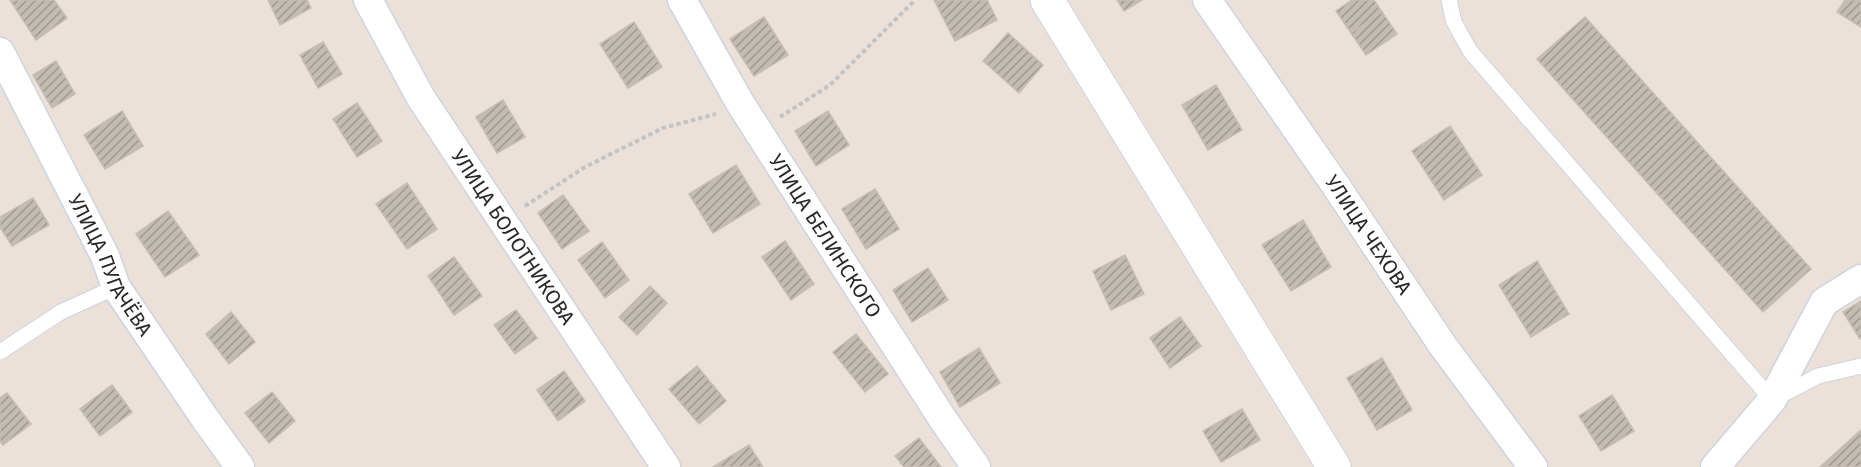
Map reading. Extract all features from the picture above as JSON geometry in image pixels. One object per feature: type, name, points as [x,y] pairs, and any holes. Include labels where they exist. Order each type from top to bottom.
[{"type":"street","name":"УЛИЦА БОЛОТНИКОВА","points":[[368,0],[422,98],[666,467]]},
{"type":"street","name":"УЛИЦА БЕЛИНСКОГО","points":[[682,0],[743,107],[929,398],[976,467]]},
{"type":"street","points":[[1047,0],[1334,467]]},
{"type":"street","name":"УЛИЦА ЧЕХОВА","points":[[1207,0],[1334,183],[1443,346],[1533,467]]},
{"type":"street","name":"УЛИЦА ПУГАЧЁВА","points":[[0,52],[105,256],[116,286],[240,467]]},
{"type":"street","points":[[1715,467],[1772,400],[1824,302],[1861,279]]},
{"type":"lane","points":[[1449,0],[1454,22],[1470,51],[1772,400],[1818,376],[1861,366]]},
{"type":"lane","points":[[0,352],[61,312],[116,286]]},
{"type":"path","points":[[759,131],[830,85],[915,0]]},
{"type":"path","points":[[503,221],[585,167],[663,128],[743,107]]},
{"type":"building","points":[[10,0],[54,0],[67,18],[36,40]]},
{"type":"building","points":[[268,0],[307,0],[311,8],[280,25]]},
{"type":"building","points":[[934,0],[987,0],[997,20],[955,41]]},
{"type":"building","points":[[1117,0],[1142,0],[1124,11]]},
{"type":"building","points":[[1352,0],[1374,0],[1382,12],[1351,33],[1336,11]]},
{"type":"building","points":[[1845,0],[1861,0],[1861,27],[1837,12]]},
{"type":"building","points":[[1382,12],[1397,34],[1366,55],[1351,33]]},
{"type":"building","points":[[764,17],[788,55],[754,76],[730,39]]},
{"type":"building","points":[[1585,17],[1811,269],[1763,312],[1537,59]]},
{"type":"building","points":[[634,22],[662,67],[628,88],[600,44]]},
{"type":"building","points":[[1008,33],[1043,65],[1019,93],[983,61]]},
{"type":"building","points":[[323,42],[342,74],[318,88],[300,55]]},
{"type":"building","points":[[56,61],[75,94],[52,108],[33,75]]},
{"type":"building","points":[[1216,85],[1242,130],[1208,150],[1182,105]]},
{"type":"building","points":[[503,100],[525,137],[497,153],[476,117]]},
{"type":"building","points":[[357,103],[382,141],[357,157],[333,119]]},
{"type":"building","points":[[122,111],[143,146],[105,169],[84,135]]},
{"type":"building","points":[[828,111],[849,145],[816,166],[795,131]]},
{"type":"building","points":[[1450,126],[1482,175],[1444,200],[1412,151]]},
{"type":"building","points":[[736,165],[760,204],[713,233],[689,194]]},
{"type":"building","points":[[407,183],[437,229],[407,249],[376,204]]},
{"type":"building","points":[[875,189],[899,229],[866,249],[842,209]]},
{"type":"building","points":[[563,195],[589,231],[562,249],[538,213]]},
{"type":"building","points":[[33,198],[49,225],[12,246],[0,227],[0,217]]},
{"type":"building","points":[[168,211],[199,255],[165,277],[136,234]]},
{"type":"building","points":[[1303,220],[1331,267],[1291,291],[1262,245]]},
{"type":"building","points":[[785,241],[814,284],[791,300],[762,257]]},
{"type":"building","points":[[602,242],[629,280],[605,298],[578,260]]},
{"type":"building","points":[[1125,255],[1144,294],[1111,310],[1093,271]]},
{"type":"building","points":[[454,257],[482,296],[454,315],[428,276]]},
{"type":"building","points":[[1537,261],[1569,314],[1531,337],[1499,285]]},
{"type":"building","points":[[928,268],[948,300],[912,322],[893,290]]},
{"type":"building","points":[[650,286],[667,303],[637,335],[619,317]]},
{"type":"building","points":[[1861,301],[1861,338],[1860,339],[1843,312]]},
{"type":"building","points":[[516,310],[537,338],[515,354],[494,325]]},
{"type":"building","points":[[231,312],[255,342],[229,364],[206,334]]},
{"type":"building","points":[[1180,317],[1201,346],[1170,368],[1150,338]]},
{"type":"building","points":[[856,334],[888,374],[865,392],[833,352]]},
{"type":"building","points":[[979,348],[1000,383],[960,407],[940,372]]},
{"type":"building","points":[[1382,358],[1412,410],[1377,430],[1347,378]]},
{"type":"building","points":[[697,366],[726,401],[699,424],[669,389]]},
{"type":"building","points":[[564,371],[585,401],[558,421],[537,390]]},
{"type":"building","points":[[112,385],[132,412],[100,436],[80,409]]},
{"type":"building","points":[[272,392],[295,421],[269,443],[245,413]]},
{"type":"building","points":[[7,393],[31,424],[3,445],[0,441],[0,398]]},
{"type":"building","points":[[1612,395],[1634,431],[1601,451],[1579,416]]},
{"type":"building","points":[[1242,409],[1260,440],[1221,462],[1203,431]]},
{"type":"building","points":[[1861,430],[1861,467],[1820,467]]},
{"type":"building","points":[[919,438],[941,467],[904,467],[895,456]]},
{"type":"building","points":[[749,445],[763,467],[713,467]]}]
